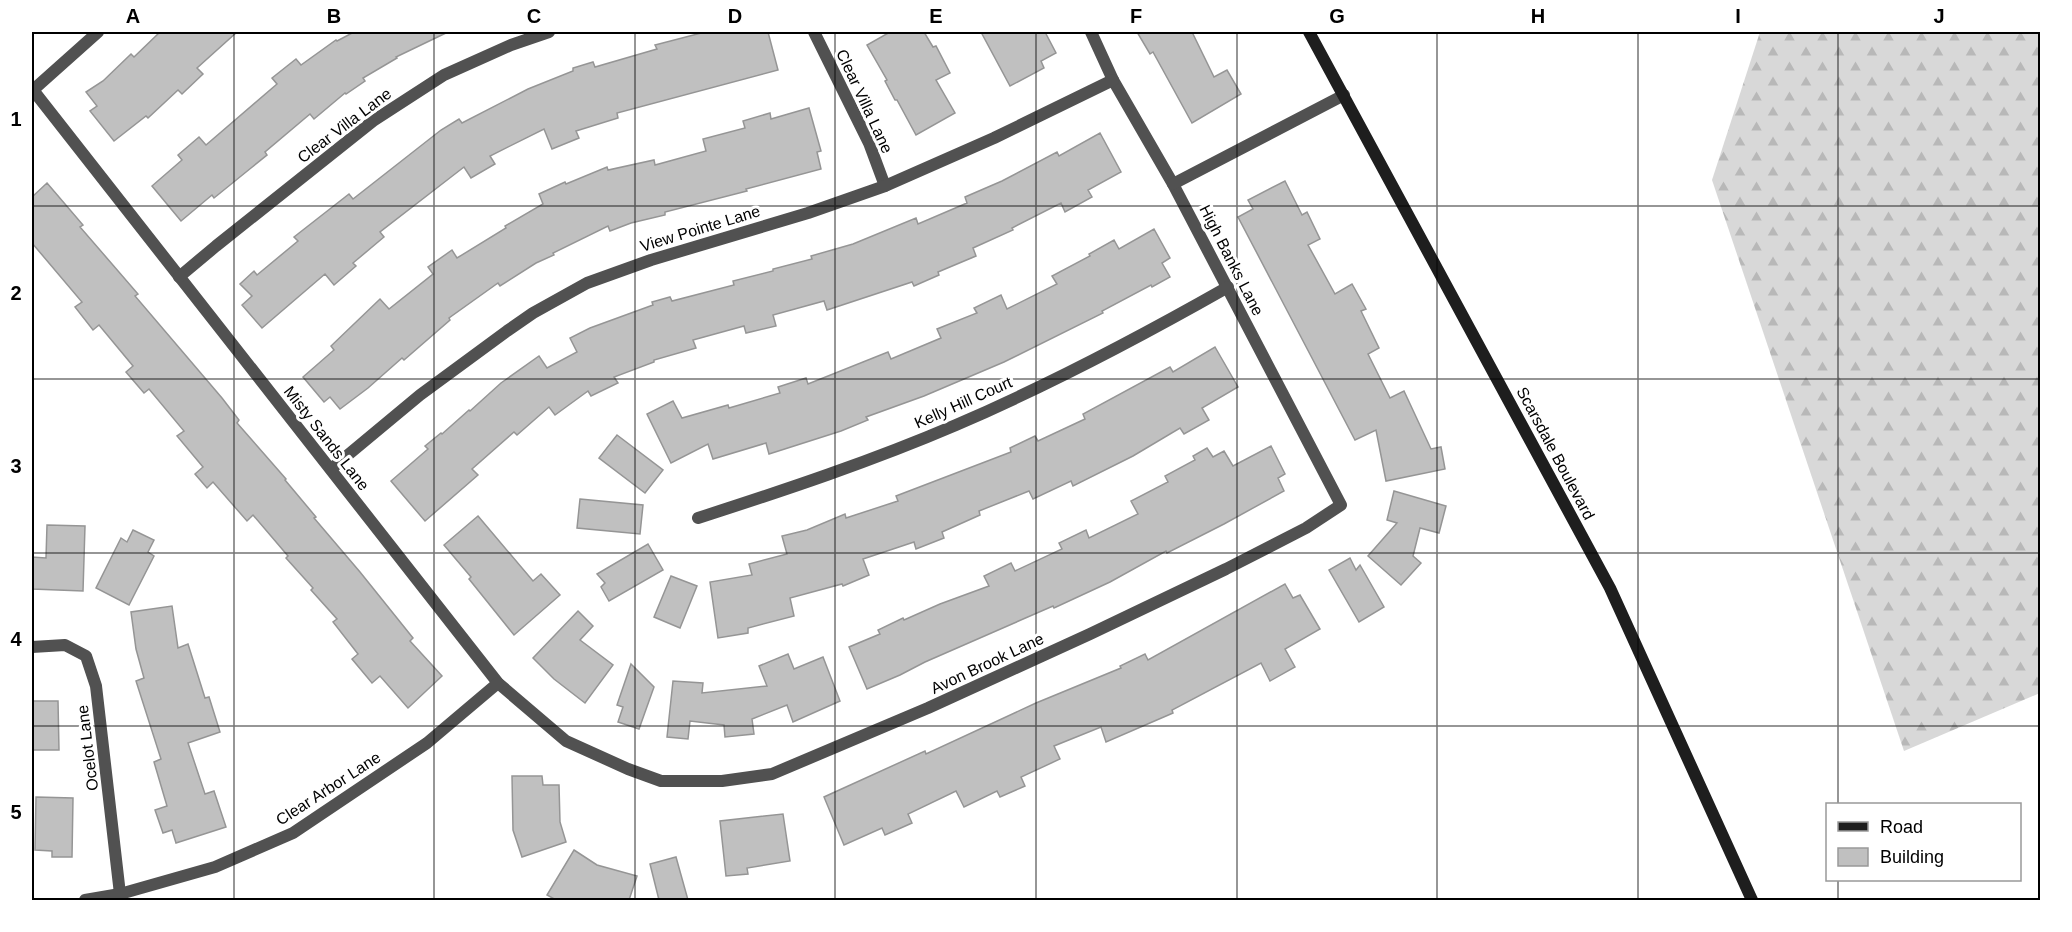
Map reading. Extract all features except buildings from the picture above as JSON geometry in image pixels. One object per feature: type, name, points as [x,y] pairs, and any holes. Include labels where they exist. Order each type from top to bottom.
[{"type":"main road","name":"Scarsdale Boulevard","points":[[1310,32],[1610,588],[1752,900]]},
{"type":"street","points":[[33,90],[98,32]]},
{"type":"street","name":"Clear Villa Lane","points":[[179,277],[373,121],[444,75],[511,45],[549,32]]},
{"type":"street","name":"Clear Villa Lane","points":[[813,32],[869,143],[885,186]]},
{"type":"street","name":"High Banks Lane","points":[[1091,32],[1113,80],[1173,184],[1341,505]]},
{"type":"street","name":"View Pointe Lane","points":[[331,469],[420,395],[507,331],[533,313],[587,284],[651,260],[808,213],[885,186],[994,138],[1113,80]]},
{"type":"street","name":"Misty Sands Lane","points":[[33,90],[498,683],[566,741],[628,769]]},
{"type":"street","points":[[1173,184],[1344,95]]},
{"type":"street","name":"Kelly Hill Court","points":[[698,518],[858,464],[956,425],[1091,361],[1228,287]]},
{"type":"street","name":"Avon Brook Lane","points":[[628,769],[661,781],[722,782],[772,774],[928,708],[1090,634],[1236,564],[1306,528],[1341,505]]},
{"type":"street","name":"Ocelot Lane","points":[[32,647],[65,645],[86,656],[96,686],[120,894]]},
{"type":"street","name":"Clear Arbor Lane","points":[[85,900],[120,894],[215,867],[293,833],[427,743],[498,683]]},
{"type":"green space","points":[[1760,32],[2040,32],[2040,693],[1904,751],[1712,180]]}]
